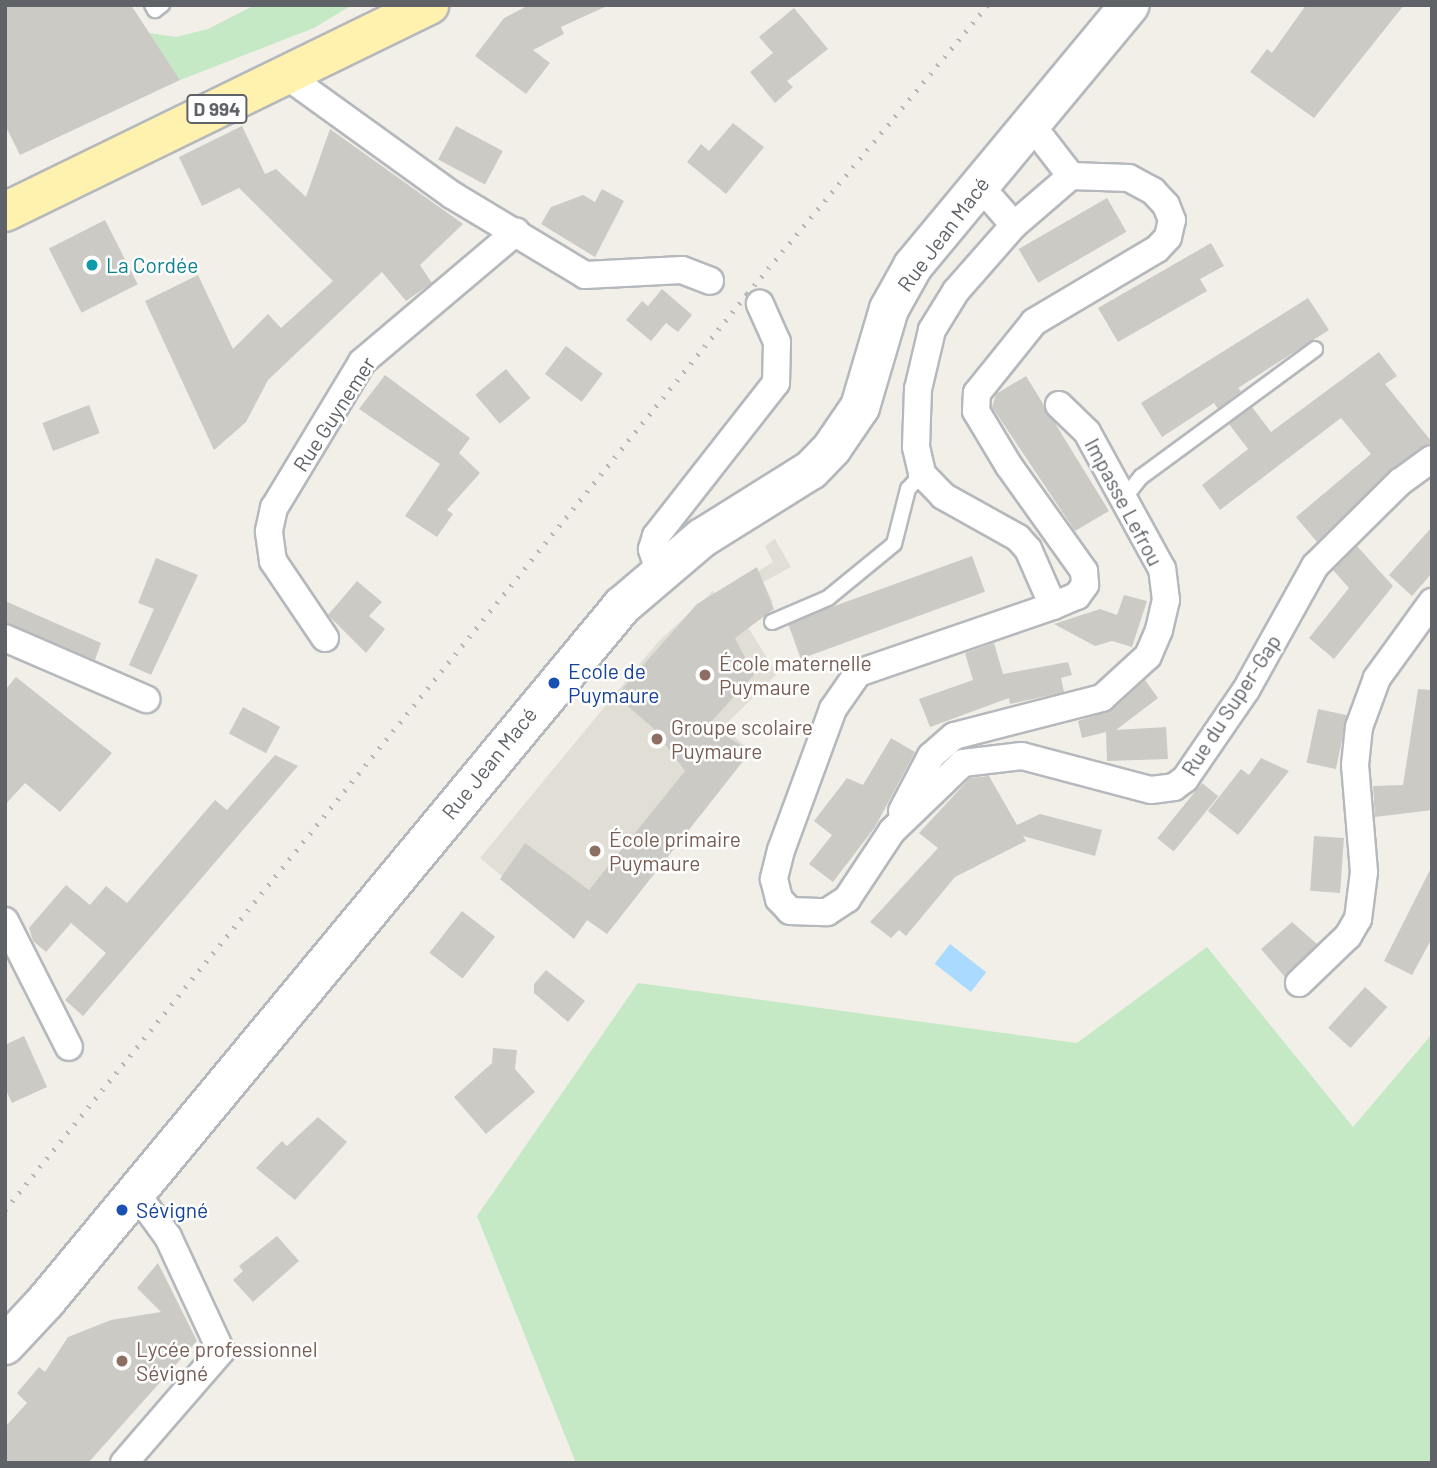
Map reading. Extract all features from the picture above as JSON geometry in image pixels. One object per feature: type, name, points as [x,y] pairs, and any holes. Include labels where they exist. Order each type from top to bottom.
[{"type":"main road","name":"D 994","points":[[5,212],[429,5]]},
{"type":"main road","name":"Rue Jean Macé","points":[[5,1345],[136,1193],[554,683],[659,571],[702,538],[811,470],[832,448],[859,407],[889,309],[913,267],[1130,5]]},
{"type":"street","points":[[287,76],[452,195],[585,275],[682,270],[710,281]]},
{"type":"street","points":[[1030,123],[1071,176],[1014,225],[956,290],[932,330],[918,388],[916,447],[922,474],[960,508],[1018,538],[1037,563],[1053,606]]},
{"type":"street","name":"Rue du Super-Gap","points":[[1071,176],[1129,178],[1160,198],[1172,220],[1168,237],[1157,249],[1034,322],[977,393],[976,411],[1009,466],[1084,571],[1085,585],[1077,596],[1053,606],[858,673],[833,709],[781,850],[774,879],[779,899],[790,911],[827,912],[847,899],[892,831],[963,763],[987,757],[1022,756],[1152,790],[1174,787],[1185,779],[1246,690],[1315,566],[1400,482],[1432,459]]},
{"type":"street","points":[[979,185],[1014,225]]},
{"type":"street","name":"Rue Guynemer","points":[[326,638],[273,561],[269,531],[274,508],[362,362],[516,232]]},
{"type":"street","points":[[659,571],[652,549],[656,536],[776,383],[777,342],[760,304]]},
{"type":"street","name":"Impasse Lefrou","points":[[892,831],[931,756],[954,736],[1102,698],[1148,656],[1166,600],[1162,569],[1121,502],[1087,432],[1059,405]]},
{"type":"street","points":[[1299,983],[1348,936],[1357,919],[1364,872],[1355,765],[1359,727],[1377,678],[1432,602]]},
{"type":"street","points":[[5,638],[146,699]]},
{"type":"street","points":[[5,921],[69,1047]]},
{"type":"street","points":[[124,1463],[221,1351],[168,1237],[136,1193]]},
{"type":"lane","points":[[152,5],[155,10],[163,5]]},
{"type":"lane","points":[[1121,502],[1140,477],[1315,349]]},
{"type":"lane","points":[[772,622],[828,597],[894,544],[908,489],[922,474]]},
{"type":"shaded area","name":"Groupe scolaire Puymaure","points":[[775,539],[791,567],[763,582],[773,602],[744,621],[777,674],[723,727],[751,751],[605,931],[587,916],[572,934],[480,858],[658,642],[713,591],[718,597],[773,562],[765,546]]},
{"type":"green space","points":[[255,5],[352,5],[314,28],[180,80],[149,33],[176,37],[208,29]]},
{"type":"green space","points":[[1207,947],[1353,1127],[1432,1034],[1432,1463],[576,1463],[477,1216],[638,983],[1077,1043]]},
{"type":"water","points":[[950,944],[986,972],[971,992],[935,964]]},
{"type":"building","points":[[5,5],[131,5],[180,80],[20,155],[5,125]]},
{"type":"building","points":[[529,5],[609,5],[561,27],[564,34],[533,50],[550,63],[526,94],[475,56],[504,18]]},
{"type":"building","points":[[1306,5],[1404,5],[1314,118],[1250,72],[1267,49],[1272,53]]},
{"type":"building","points":[[794,8],[828,49],[787,81],[793,87],[775,103],[750,72],[773,53],[759,37]]},
{"type":"building","points":[[733,123],[764,147],[726,194],[687,162],[701,144],[709,151]]},
{"type":"building","points":[[242,126],[265,174],[276,169],[306,197],[330,129],[463,224],[420,265],[432,283],[406,301],[382,272],[268,380],[246,422],[214,450],[145,301],[198,275],[233,349],[268,314],[281,328],[333,281],[239,188],[202,206],[179,157]]},
{"type":"building","points":[[456,126],[503,151],[485,184],[438,160]]},
{"type":"building","points":[[602,189],[624,201],[595,257],[541,224],[551,207],[583,195],[595,202]]},
{"type":"building","points":[[1107,198],[1126,232],[1038,283],[1019,249]]},
{"type":"building","name":"La Cordée","points":[[105,220],[138,284],[82,313],[49,249]]},
{"type":"building","points":[[1211,243],[1224,266],[1200,279],[1207,291],[1118,342],[1098,308]]},
{"type":"building","points":[[662,289],[692,315],[678,332],[666,323],[651,341],[626,320],[642,301],[648,306]]},
{"type":"building","points":[[1308,298],[1329,330],[1238,388],[1241,391],[1218,409],[1214,403],[1162,437],[1141,403]]},
{"type":"building","points":[[566,346],[603,374],[582,402],[545,374]]},
{"type":"building","points":[[1379,352],[1397,376],[1385,384],[1432,442],[1389,471],[1317,542],[1296,517],[1371,454],[1341,418],[1220,510],[1202,485],[1248,449],[1229,424],[1252,407],[1271,432]]},
{"type":"building","points":[[506,369],[530,398],[500,424],[475,395]]},
{"type":"building","points":[[385,375],[470,438],[459,453],[480,473],[447,510],[453,514],[437,537],[405,516],[440,464],[359,409]]},
{"type":"building","points":[[1026,376],[1109,511],[1075,531],[992,407],[996,394]]},
{"type":"building","points":[[89,405],[100,433],[53,451],[42,423]]},
{"type":"building","points":[[1432,527],[1432,573],[1412,596],[1389,575]]},
{"type":"building","points":[[1357,546],[1393,586],[1334,659],[1309,638],[1349,588],[1333,570]]},
{"type":"building","points":[[972,556],[985,592],[801,659],[788,623]]},
{"type":"building","points":[[156,558],[198,575],[151,675],[129,665],[154,609],[138,603]]},
{"type":"building","points":[[757,567],[774,609],[735,638],[754,675],[708,725],[751,751],[607,934],[587,920],[574,939],[500,879],[525,843],[589,890],[685,771],[653,728],[616,696],[697,604]]},
{"type":"building","points":[[357,581],[382,602],[369,616],[385,629],[366,653],[328,615]]},
{"type":"building","points":[[1124,595],[1147,601],[1132,647],[1112,641],[1095,646],[1054,624],[1100,609],[1117,615]]},
{"type":"building","points":[[5,601],[101,643],[95,660],[5,623]]},
{"type":"building","points":[[994,643],[1003,674],[1068,662],[1072,675],[1061,678],[1064,692],[1010,704],[1009,698],[930,727],[919,699],[973,680],[965,653]]},
{"type":"building","points":[[16,677],[112,753],[60,812],[25,783],[5,805],[5,690]]},
{"type":"building","points":[[1145,680],[1158,698],[1116,730],[1166,727],[1168,759],[1107,761],[1106,732],[1082,738],[1078,721],[1112,710]]},
{"type":"building","points":[[1418,689],[1432,690],[1432,810],[1375,817],[1373,786],[1403,785]]},
{"type":"building","points":[[243,707],[280,727],[266,753],[229,733]]},
{"type":"building","points":[[1318,709],[1347,715],[1336,769],[1307,763]]},
{"type":"building","points":[[891,738],[915,752],[875,827],[833,882],[809,864],[832,835],[814,821],[847,778],[863,785]]},
{"type":"building","points":[[275,755],[298,766],[83,1016],[65,1000],[106,953],[71,923],[46,952],[33,941],[29,928],[66,885],[90,905],[106,886],[127,903],[215,800],[227,810]]},
{"type":"building","points":[[1261,758],[1289,771],[1238,835],[1208,811],[1241,769],[1249,775]]},
{"type":"building","points":[[989,776],[1017,825],[1040,814],[1102,830],[1095,856],[1023,836],[1026,841],[955,877],[906,936],[899,930],[891,938],[870,922],[938,848],[919,833],[970,778]]},
{"type":"building","points":[[1202,783],[1218,796],[1174,851],[1157,838]]},
{"type":"building","points":[[1314,836],[1344,838],[1340,893],[1310,891]]},
{"type":"building","points":[[1432,866],[1432,938],[1412,975],[1384,961]]},
{"type":"building","points":[[462,911],[495,937],[462,979],[429,953]]},
{"type":"building","points":[[1292,922],[1317,944],[1285,977],[1261,949]]},
{"type":"building","points":[[546,970],[585,1001],[568,1022],[534,993],[534,984]]},
{"type":"building","points":[[1365,987],[1387,1007],[1350,1048],[1328,1028]]},
{"type":"building","points":[[24,1036],[47,1087],[12,1103],[5,1088],[5,1045]]},
{"type":"building","points":[[493,1048],[517,1050],[515,1069],[535,1092],[486,1134],[454,1097],[492,1063]]},
{"type":"building","points":[[318,1117],[347,1142],[295,1200],[256,1168],[282,1141],[287,1146]]},
{"type":"building","points":[[277,1236],[299,1261],[253,1302],[233,1280],[243,1271],[239,1266]]},
{"type":"building","name":"Lycée professionnel Sévigné","points":[[158,1263],[197,1341],[88,1463],[5,1463],[5,1427],[27,1403],[17,1393],[39,1367],[45,1372],[68,1337],[111,1320],[161,1312],[137,1288]]},
{"type":"railway","points":[[5,1210],[747,294],[988,5]]},
{"type":"place","name":"La Cordée","points":[[92,265]]},
{"type":"place","name":"École maternelle Puymaure","points":[[705,675]]},
{"type":"place","name":"Ecole de Puymaure","points":[[554,683]]},
{"type":"place","name":"Groupe scolaire Puymaure","points":[[657,739]]},
{"type":"place","name":"École primaire Puymaure","points":[[595,851]]},
{"type":"place","name":"Sévigné","points":[[122,1210]]},
{"type":"place","name":"Lycée professionnel Sévigné","points":[[122,1361]]}]
